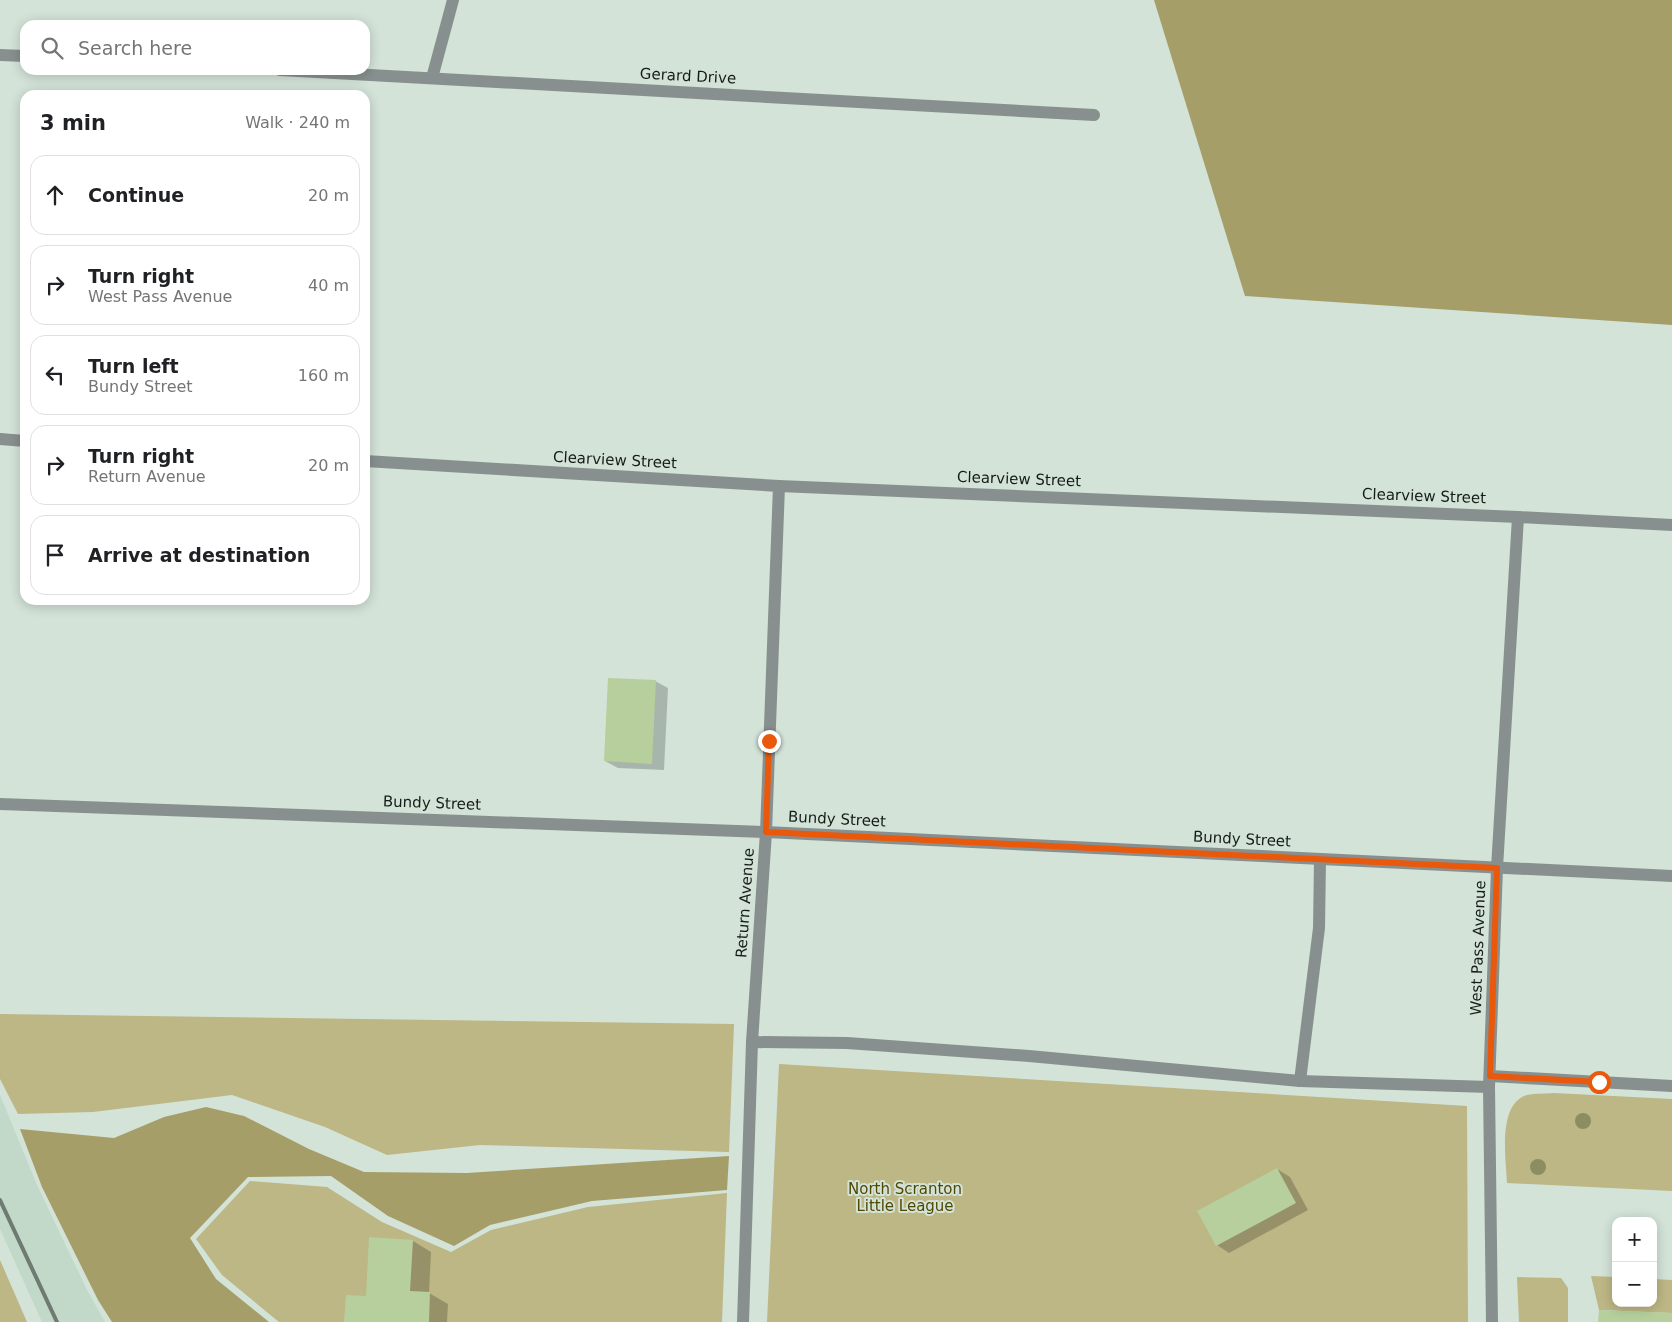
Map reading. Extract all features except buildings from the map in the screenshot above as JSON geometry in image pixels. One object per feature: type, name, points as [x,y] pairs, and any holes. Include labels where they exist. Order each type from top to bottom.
[{"type":"street","points":[[432,78],[453,0]]},
{"type":"street","points":[[0,54],[20,56]]},
{"type":"street","name":"Gerard Drive","points":[[370,75],[1094,115]]},
{"type":"street","points":[[0,439],[20,441]]},
{"type":"street","name":"Clearview Street","points":[[370,461],[779,486],[1518,516],[1672,525]]},
{"type":"street","name":"Return Avenue","points":[[743,1322],[752,1042],[766,832],[779,486]]},
{"type":"street","name":"West Pass Avenue","points":[[1492,1322],[1490,1081],[1497,868],[1518,516]]},
{"type":"street","name":"Bundy Street","points":[[0,804],[766,832],[1672,876]]},
{"type":"street","points":[[1300,1080],[1319,928],[1320,859]]},
{"type":"street","points":[[752,1042],[847,1043],[1020,1055],[1300,1080],[1490,1081],[1672,1086]]},
{"type":"shaded area","points":[[1154,0],[1672,0],[1672,325],[1245,296]]},
{"type":"shaded area","points":[[0,1095],[37,1185],[87,1290],[105,1322],[42,1322],[0,1229]]},
{"type":"shaded area","points":[[206,1107],[244,1116],[309,1149],[364,1172],[467,1173],[729,1156],[727,1190],[592,1201],[490,1225],[454,1246],[388,1216],[331,1176],[248,1177],[190,1238],[216,1279],[269,1322],[112,1322],[98,1300],[42,1187],[20,1129],[114,1138],[164,1117]]},
{"type":"green space","points":[[0,1014],[734,1024],[729,1152],[480,1145],[387,1155],[325,1127],[232,1095],[93,1112],[18,1114],[0,1079]]},
{"type":"green space","name":"North Scranton Little League","points":[[779,1064],[1467,1106],[1468,1322],[767,1322]]},
{"type":"green space","points":[[1554,1093],[1672,1099],[1672,1191],[1507,1183],[1505,1133],[1511,1109],[1517,1100],[1527,1095]]},
{"type":"green space","points":[[250,1181],[327,1187],[382,1222],[451,1252],[491,1230],[588,1207],[727,1193],[722,1322],[279,1322],[222,1275],[196,1239]]},
{"type":"green space","points":[[0,1260],[27,1322],[0,1322]]},
{"type":"green space","points":[[1591,1276],[1612,1277],[1612,1307],[1657,1307],[1657,1279],[1672,1280],[1672,1313],[1599,1310]]},
{"type":"green space","points":[[1517,1277],[1561,1278],[1568,1288],[1568,1322],[1519,1322]]},
{"type":"railway","points":[[0,1200],[57,1322]]},
{"type":"route","points":[[769,741],[766,832],[1497,868],[1490,1076],[1599,1082]]}]
